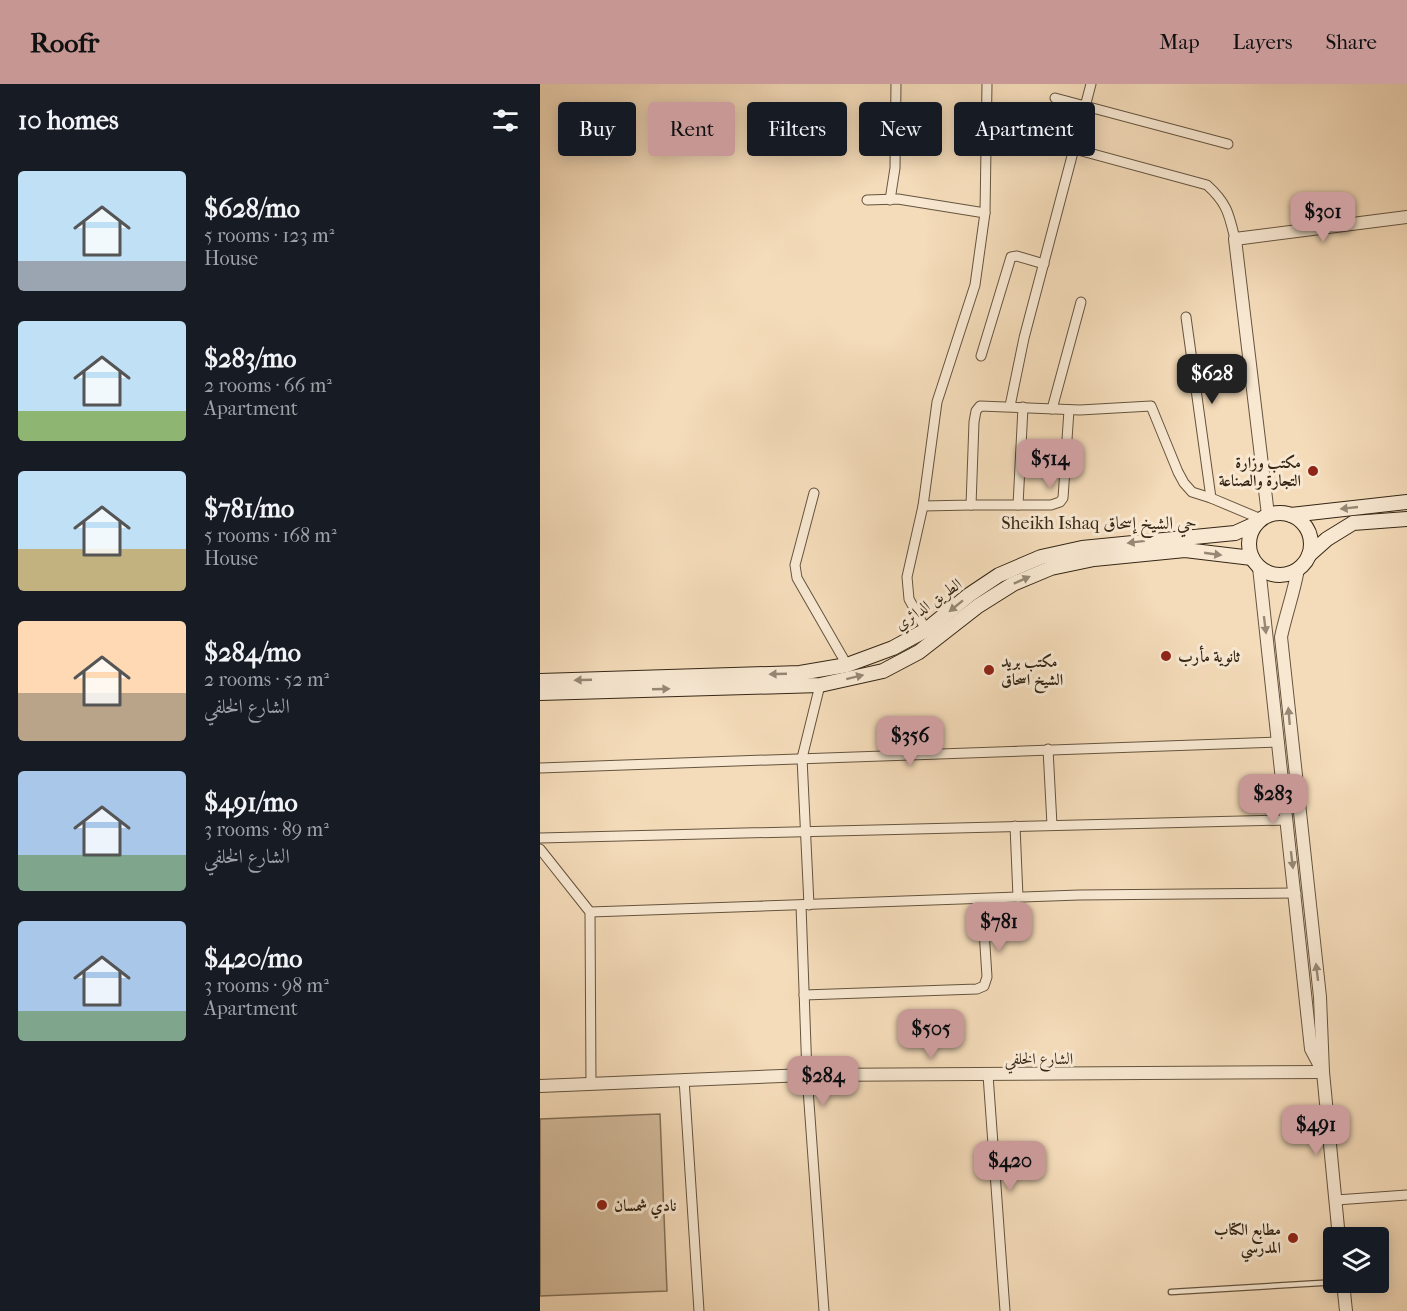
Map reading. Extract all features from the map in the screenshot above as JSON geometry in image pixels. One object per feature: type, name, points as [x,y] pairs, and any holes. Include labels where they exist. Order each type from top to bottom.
[{"type":"main road","points":[[1291,515],[1407,502]]},
{"type":"main road","points":[[1309,555],[1311,539],[1308,531],[1304,524],[1291,515],[1284,513],[1262,519],[1249,537],[1249,545],[1256,562],[1266,571],[1282,575],[1298,569],[1309,555],[1327,539],[1353,523],[1407,519]]},
{"type":"main road","name":"الطريق الدائري","points":[[540,681],[800,673],[847,665],[893,648],[926,630],[969,595],[999,575],[1041,557],[1082,548],[1235,533],[1262,519]]},
{"type":"main road","name":"الطريق الدائري","points":[[540,693],[820,686],[883,670],[919,652],[978,606],[1013,584],[1051,568],[1094,559],[1185,550],[1256,562]]},
{"type":"street","points":[[890,200],[895,168],[896,84]]},
{"type":"street","points":[[987,84],[987,102]]},
{"type":"street","points":[[1085,102],[1091,84]]},
{"type":"street","points":[[1055,98],[1070,102]]},
{"type":"street","points":[[1095,109],[1228,144]]},
{"type":"street","points":[[971,505],[976,411],[980,406],[1069,410],[1151,406],[1184,483],[1192,492],[1262,519],[1235,239],[1229,211],[1220,196],[1207,185],[1095,155]]},
{"type":"street","points":[[926,630],[909,599],[907,577],[923,506],[937,402],[975,285],[985,213],[986,156]]},
{"type":"street","points":[[1010,406],[1024,338],[1070,156]]},
{"type":"street","points":[[867,200],[890,200],[985,213]]},
{"type":"street","points":[[1235,239],[1407,217]]},
{"type":"street","points":[[981,356],[1011,257],[1017,256],[1044,264]]},
{"type":"street","points":[[1052,409],[1081,302]]},
{"type":"street","points":[[1186,316],[1211,498]]},
{"type":"street","points":[[1018,506],[1023,407]]},
{"type":"street","points":[[923,506],[1051,506],[1060,502],[1063,498],[1069,410]]},
{"type":"street","points":[[814,493],[795,565],[797,578],[847,665]]},
{"type":"street","points":[[1256,562],[1285,741],[1301,892],[1306,1000],[1311,1049],[1323,1072]]},
{"type":"street","points":[[1298,569],[1293,597],[1286,612],[1281,637],[1287,820],[1320,997],[1323,1072],[1338,1227]]},
{"type":"street","points":[[820,686],[802,758],[806,831],[804,995],[807,1075],[824,1311]]},
{"type":"street","points":[[540,768],[1285,741]]},
{"type":"street","points":[[1048,749],[1052,825]]},
{"type":"street","points":[[540,838],[1287,820]]},
{"type":"street","points":[[1015,826],[1018,897]]},
{"type":"street","points":[[540,849],[590,912],[591,1084]]},
{"type":"street","points":[[590,912],[1079,895],[1301,892]]},
{"type":"street","points":[[804,995],[977,989],[984,986],[987,977],[982,899]]},
{"type":"street","points":[[1306,1000],[1320,997]]},
{"type":"street","name":"الشارع الخلفي","points":[[540,1086],[807,1075],[1323,1072]]},
{"type":"street","points":[[988,1075],[1005,1311]]},
{"type":"street","points":[[684,1079],[699,1311]]},
{"type":"street","points":[[1336,1200],[1407,1195]]},
{"type":"street","points":[[1345,1293],[1347,1311]]},
{"type":"lane","points":[[1171,1292],[1323,1283]]},
{"type":"shaded area","name":"نادي شمسان","points":[[660,1114],[667,1291],[540,1296],[540,1119]]},
{"type":"place","name":"مكتب وزارة التجارة والصناعة","points":[[1313,471]]},
{"type":"place","name":"ثانوية مأرب","points":[[1166,656]]},
{"type":"place","name":"مكتب بريد الشيخ اسحاق","points":[[989,670]]},
{"type":"place","name":"نادي شمسان","points":[[602,1205]]},
{"type":"place","name":"مطابع الكتاب المدرسي","points":[[1293,1238]]},
{"type":"district","name":"Sheikh Ishaq حي الشيخ إسحاق","points":[[1099,523]]}]
